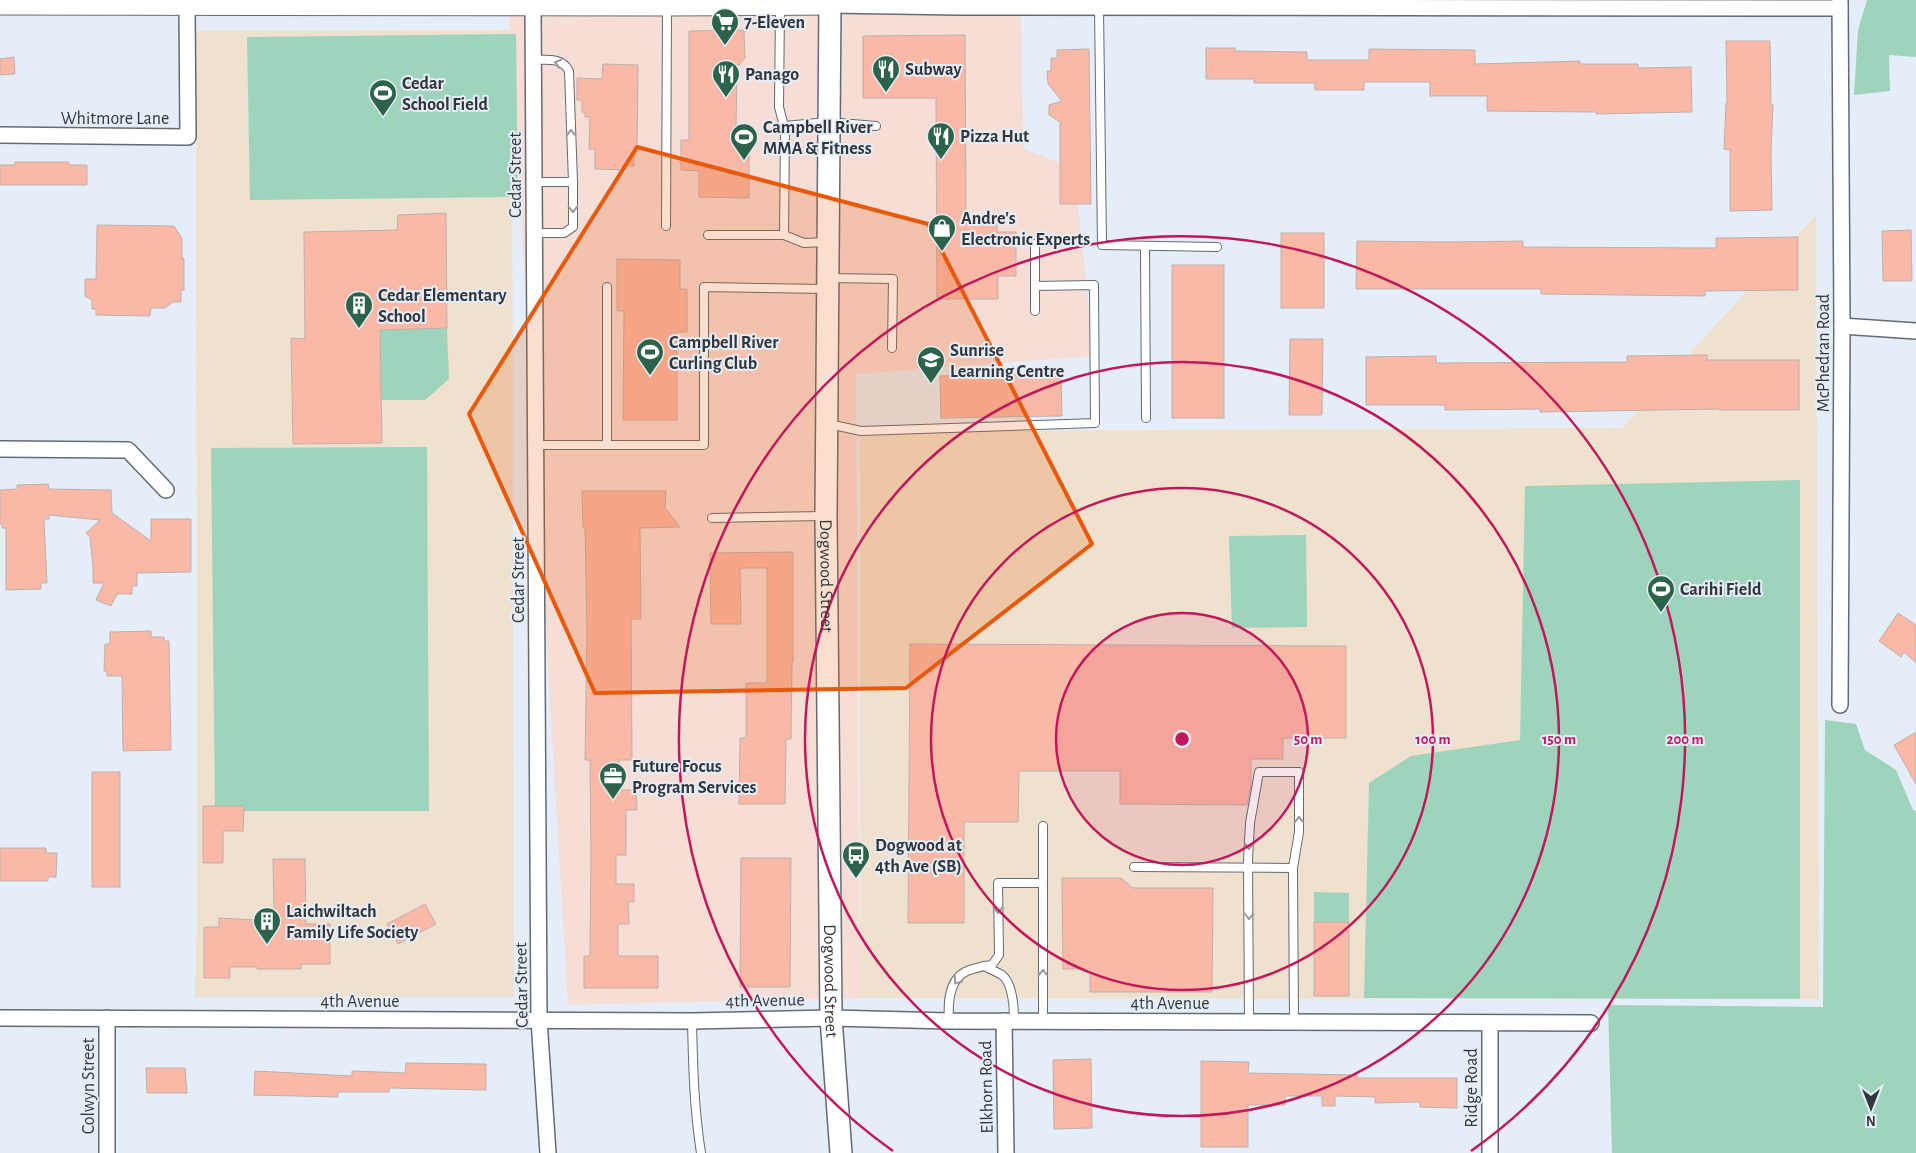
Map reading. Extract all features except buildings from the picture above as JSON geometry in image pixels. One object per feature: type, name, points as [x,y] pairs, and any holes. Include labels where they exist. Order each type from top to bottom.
[{"type":"main road","name":"Dogwood Street","points":[[830,2],[826,516],[831,1018],[841,1153]]},
{"type":"street","points":[[0,5],[42,3],[187,3],[667,6],[780,5],[830,2],[1099,7],[1159,4],[1840,4]]},
{"type":"street","name":"Whitmore Lane","points":[[0,136],[188,137],[187,3]]},
{"type":"street","name":"McPhedran Road","points":[[1840,4],[1842,326],[1840,705]]},
{"type":"street","name":"Cedar Street","points":[[533,6],[539,1020],[548,1153]]},
{"type":"street","points":[[1842,326],[1916,331]]},
{"type":"street","points":[[0,449],[128,450],[166,490]]},
{"type":"street","name":"4th Avenue","points":[[0,1018],[692,1021],[831,1018],[1043,1022],[1590,1023]]},
{"type":"street","name":"Colwyn Street","points":[[107,1018],[107,1153]]},
{"type":"street","name":"Elkhorn Road","points":[[1006,1153],[1009,1021]]},
{"type":"street","name":"Ridge Road","points":[[1490,1023],[1490,1153]]},
{"type":"lane","points":[[780,5],[779,107],[784,126],[784,235]]},
{"type":"lane","points":[[666,226],[667,6]]},
{"type":"lane","points":[[1099,7],[1102,245],[1217,247]]},
{"type":"lane","points":[[533,60],[557,60],[566,65],[570,71],[573,182],[573,227],[564,233],[534,233]]},
{"type":"lane","points":[[784,126],[828,122],[876,126]]},
{"type":"lane","points":[[534,182],[573,182]]},
{"type":"lane","points":[[708,235],[784,235],[804,243],[827,242]]},
{"type":"lane","points":[[1035,244],[1035,311]]},
{"type":"lane","points":[[1145,246],[1146,418]]},
{"type":"lane","points":[[536,445],[704,446],[704,288],[892,279],[892,348]]},
{"type":"lane","points":[[827,423],[861,431],[1095,423],[1094,285],[1035,286]]},
{"type":"lane","points":[[607,287],[607,445]]},
{"type":"lane","points":[[712,518],[826,516]]},
{"type":"lane","points":[[1248,1022],[1248,868],[1250,824],[1259,772],[1299,772],[1299,832],[1293,868],[1294,1022]]},
{"type":"lane","points":[[1043,826],[1043,1022]]},
{"type":"lane","points":[[1134,867],[1293,868]]},
{"type":"lane","points":[[949,1021],[948,1002],[953,985],[964,972],[992,965],[999,956],[998,883],[1043,883]]},
{"type":"lane","points":[[984,966],[1004,976],[1014,1006],[1009,1021]]},
{"type":"lane","points":[[692,1021],[693,1075],[701,1153]]},
{"type":"highlighted area","points":[[637,147],[928,224],[1092,544],[906,688],[595,693],[469,414]]},
{"type":"shaded area","points":[[508,0],[1020,0],[1024,149],[1074,168],[1094,356],[856,374],[860,998],[568,1005]]},
{"type":"shaded area","points":[[512,30],[514,997],[195,997],[197,916],[196,31]]},
{"type":"shaded area","points":[[1816,215],[1819,999],[860,998],[860,431],[1622,428]]},
{"type":"green space","points":[[1867,0],[1916,0],[1916,57],[1889,55],[1890,91],[1854,95],[1858,30]]},
{"type":"green space","name":"Cedar School Field","points":[[516,34],[518,197],[250,200],[247,37]]},
{"type":"green space","points":[[447,328],[449,379],[425,400],[381,400],[380,330]]},
{"type":"green space","points":[[427,447],[429,811],[215,811],[211,448]]},
{"type":"green space","name":"Carihi Field","points":[[1800,480],[1800,999],[1364,998],[1369,783],[1411,756],[1520,740],[1525,486]]},
{"type":"green space","points":[[1306,535],[1307,627],[1232,628],[1229,536]]},
{"type":"green space","points":[[1825,720],[1856,724],[1865,750],[1896,770],[1913,810],[1916,811],[1916,1153],[1612,1153],[1608,1005],[1823,1007]]},
{"type":"green space","points":[[1314,892],[1349,893],[1349,922],[1314,922]]},
{"type":"place","name":"7-Eleven","points":[[725,46]]},
{"type":"place","name":"Subway","points":[[886,93]]},
{"type":"place","name":"Panago","points":[[726,98]]},
{"type":"place","name":"Cedar School Field","points":[[383,117]]},
{"type":"place","name":"Pizza Hut","points":[[941,160]]},
{"type":"place","name":"Campbell River MMA & Fitness","points":[[744,161]]},
{"type":"place","name":"Andre's Electronic Experts","points":[[942,252]]},
{"type":"place","name":"Cedar Elementary School","points":[[359,329]]},
{"type":"place","name":"Campbell River Curling Club","points":[[650,376]]},
{"type":"place","name":"Sunrise Learning Centre","points":[[931,384]]},
{"type":"place","name":"Carihi Field","points":[[1661,613]]},
{"type":"place","name":"Future Focus Program Services","points":[[613,800]]},
{"type":"place","name":"Dogwood at 4th Ave (SB)","points":[[856,879]]},
{"type":"place","name":"Laichwiltach Family Life Society","points":[[267,945]]}]
